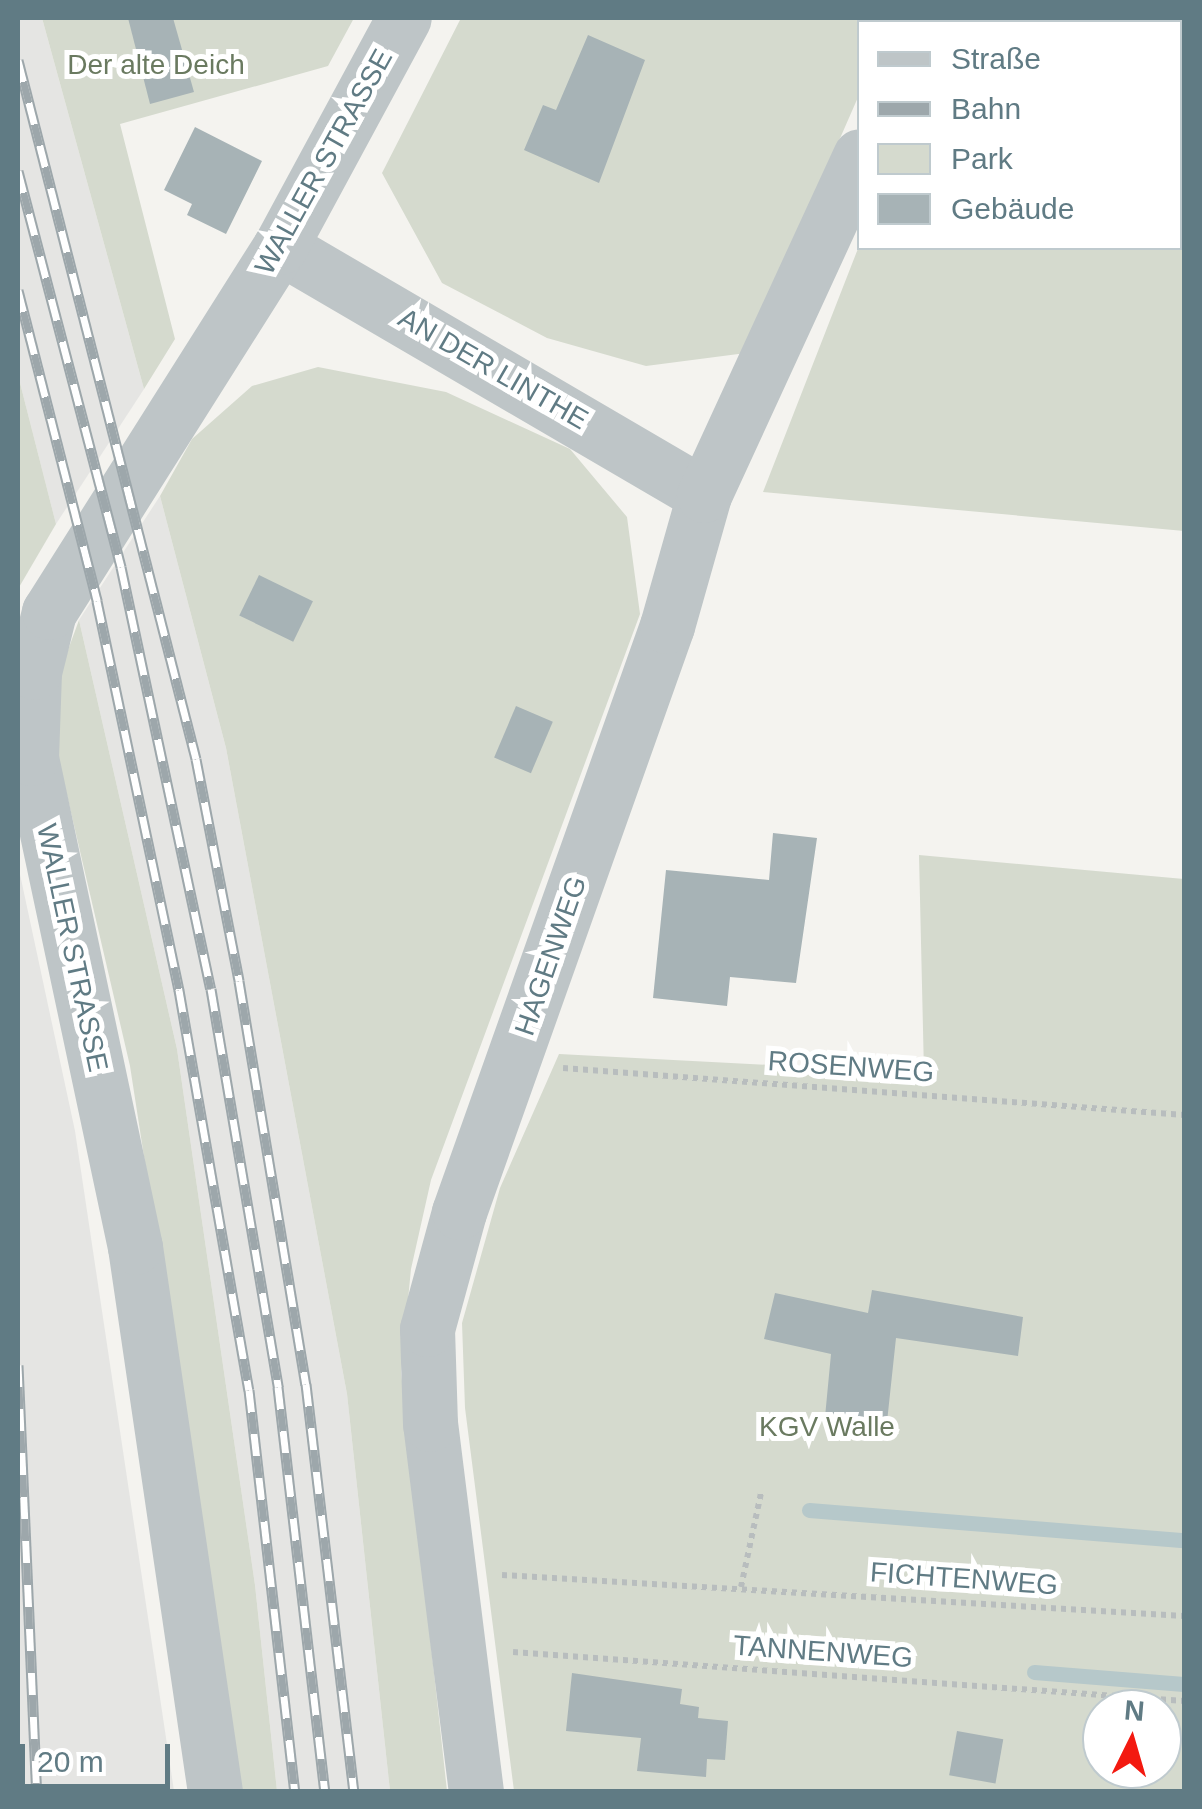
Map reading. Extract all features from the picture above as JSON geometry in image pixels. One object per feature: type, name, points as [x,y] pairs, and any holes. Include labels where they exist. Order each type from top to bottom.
[{"type":"street","name":"WALLER STRASSE","points":[[215,1792],[135,1247],[31,758],[34,689],[48,612],[280,247],[404,18]]},
{"type":"street","name":"HAGENWEG","points":[[476,1792],[446,1572],[427,1329],[513,1064],[666,626],[704,494],[857,162]]},
{"type":"street","name":"AN DER LINTHE","points":[[280,247],[704,494]]},
{"type":"path","name":"ROSENWEG","points":[[513,1064],[1184,1115]]},
{"type":"path","points":[[741,1586],[761,1493]]},
{"type":"path","name":"FICHTENWEG","points":[[446,1572],[741,1586],[1184,1616]]},
{"type":"path","name":"TANNENWEG","points":[[458,1648],[1184,1701]]},
{"type":"shaded area","points":[[18,18],[42,18],[144,389],[56,524],[18,375]]},
{"type":"shaded area","points":[[160,496],[226,748],[347,1394],[390,1791],[277,1791],[255,1585],[177,1049],[79,620]]},
{"type":"shaded area","points":[[18,865],[75,1131],[174,1791],[18,1791]]},
{"type":"green space","name":"Der alte Deich","points":[[42,18],[354,18],[328,66],[120,124],[175,339],[144,389]]},
{"type":"green space","points":[[461,18],[892,18],[857,20],[857,100],[746,353],[646,366],[547,338],[442,283],[382,173]]},
{"type":"green space","points":[[938,18],[1184,18],[1184,531],[763,492],[857,250],[1182,250],[1182,20]]},
{"type":"green space","points":[[318,367],[446,392],[570,449],[627,517],[640,614],[431,1180],[411,1269],[401,1372],[447,1791],[390,1791],[347,1394],[226,748],[160,496],[192,439],[252,386]]},
{"type":"green space","points":[[18,375],[56,524],[18,589]]},
{"type":"green space","points":[[79,620],[177,1049],[255,1585],[277,1791],[242,1791],[130,1066],[56,748],[61,669]]},
{"type":"green space","name":"KGV Walle","points":[[919,855],[1184,879],[1184,1791],[514,1791],[465,1408],[462,1323],[500,1188],[559,1054],[924,1073]]},
{"type":"building","points":[[128,18],[173,18],[194,92],[150,104]]},
{"type":"building","points":[[588,35],[645,60],[599,183],[524,150],[543,105],[556,110]]},
{"type":"building","points":[[195,127],[262,161],[226,234],[187,215],[192,204],[164,190]]},
{"type":"building","points":[[259,575],[313,601],[293,642],[239,615]]},
{"type":"building","points":[[516,706],[553,722],[531,773],[494,758]]},
{"type":"building","points":[[773,833],[817,838],[796,983],[730,977],[727,1006],[653,998],[666,870],[769,880]]},
{"type":"building","points":[[872,1290],[1023,1317],[1018,1356],[896,1338],[887,1422],[825,1417],[831,1354],[764,1339],[775,1293],[868,1313]]},
{"type":"building","points":[[572,1673],[682,1689],[680,1704],[699,1707],[698,1718],[728,1721],[725,1760],[707,1759],[706,1777],[637,1771],[641,1738],[566,1731]]},
{"type":"building","points":[[957,1731],[1003,1739],[995,1783],[949,1775]]},
{"type":"waterway","points":[[809,1510],[1184,1540]]},
{"type":"waterway","points":[[1034,1672],[1184,1684]]},
{"type":"railway","points":[[18,60],[196,759],[239,981],[306,1384],[354,1792]]},
{"type":"railway","points":[[18,171],[121,567],[211,989],[278,1387],[325,1792]]},
{"type":"railway","points":[[18,290],[97,601],[179,990],[249,1390],[295,1792]]},
{"type":"railway","points":[[18,1365],[37,1792]]}]
